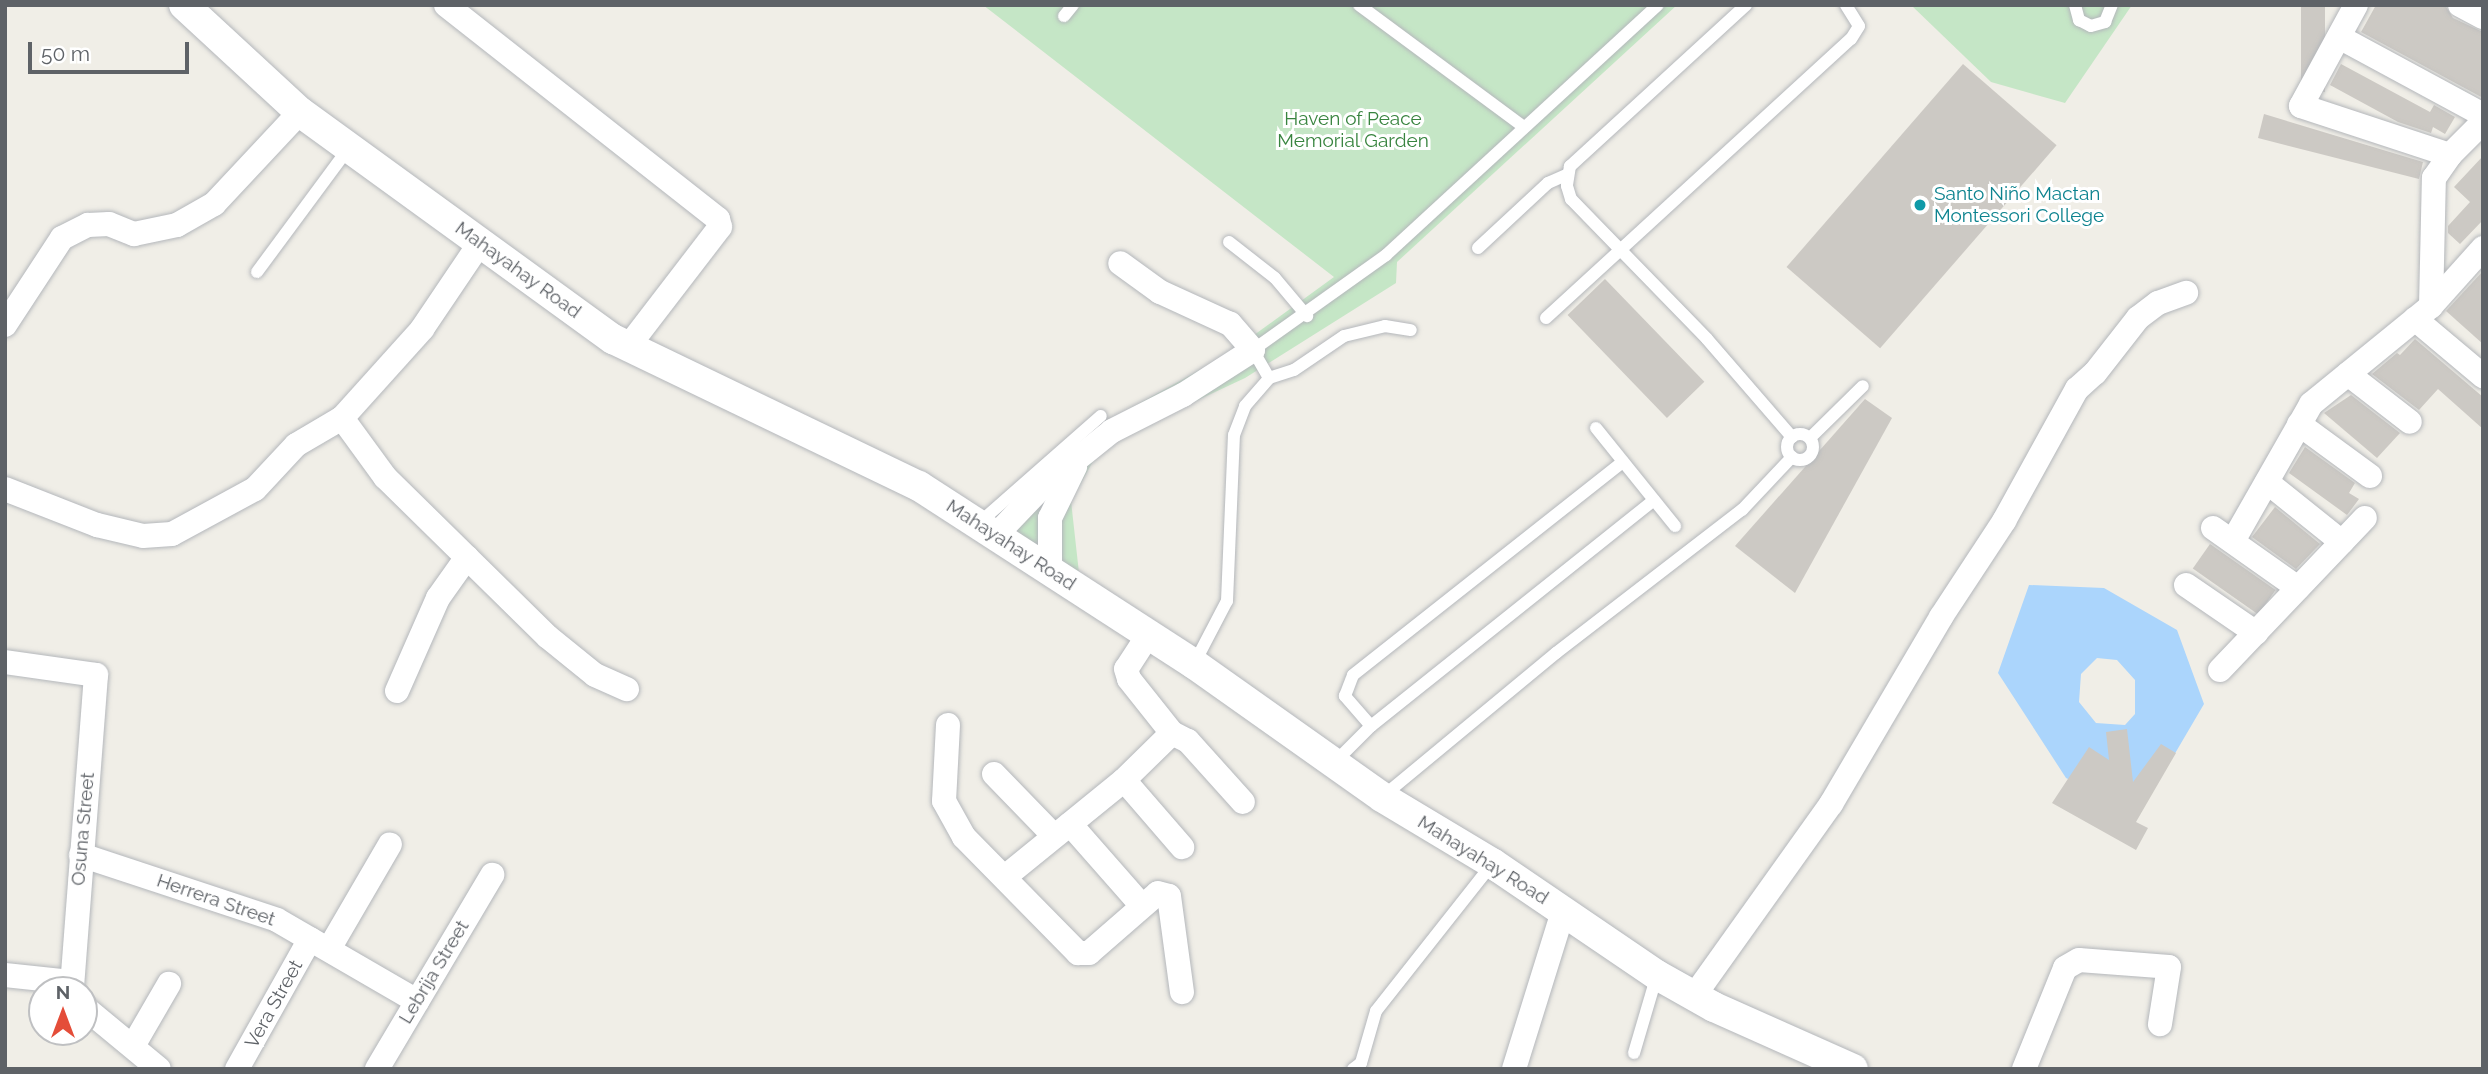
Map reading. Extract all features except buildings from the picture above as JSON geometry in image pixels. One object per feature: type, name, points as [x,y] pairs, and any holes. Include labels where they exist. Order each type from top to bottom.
[{"type":"street","name":"Mahayahay Road","points":[[184,5],[300,112],[348,149],[628,347],[919,486],[988,528],[1147,636],[1194,664],[1382,797],[1492,863],[1657,975],[1694,996],[1853,1069]]},
{"type":"street","points":[[446,5],[718,219],[720,227],[628,347]]},
{"type":"street","points":[[2356,5],[2301,106],[2450,155]]},
{"type":"street","points":[[2460,5],[2483,17]]},
{"type":"street","points":[[2339,37],[2483,115]]},
{"type":"street","points":[[5,325],[62,238],[88,225],[109,224],[134,234],[177,225],[214,204],[300,112]]},
{"type":"street","points":[[2482,374],[2423,313],[2434,178],[2450,155],[2483,122]]},
{"type":"street","points":[[5,489],[97,525],[159,537],[255,489],[296,445],[342,418],[422,330],[480,243]]},
{"type":"street","points":[[2298,588],[2223,534],[2267,482],[2311,404],[2423,313],[2483,247]]},
{"type":"street","points":[[988,528],[1081,458],[1112,431],[1183,395],[1253,350],[1230,324],[1160,292],[1120,263]]},
{"type":"street","points":[[1694,996],[1831,804],[1941,617],[2004,521],[2077,388],[2095,373],[2138,318],[2158,303],[2186,293]]},
{"type":"street","points":[[2348,374],[2410,422]]},
{"type":"street","points":[[342,418],[385,477],[467,557],[581,665],[627,689]]},
{"type":"street","points":[[2299,424],[2370,476]]},
{"type":"street","points":[[1050,570],[1050,518],[1081,458]]},
{"type":"street","points":[[2267,482],[2342,542]]},
{"type":"street","points":[[2220,670],[2365,517]]},
{"type":"street","points":[[397,691],[438,598],[467,557]]},
{"type":"street","points":[[2186,584],[2256,633]]},
{"type":"street","points":[[1147,636],[1126,674],[1172,733],[1188,741],[1243,802]]},
{"type":"street","name":"Osuna Street","points":[[5,662],[96,675],[73,976]]},
{"type":"street","points":[[948,725],[946,810],[964,837],[1006,876],[1078,953],[1089,953],[1158,893],[1169,895],[1182,992]]},
{"type":"street","points":[[1006,876],[1124,780],[1172,733]]},
{"type":"street","points":[[994,774],[1062,830],[1142,906]]},
{"type":"street","points":[[1124,780],[1182,847]]},
{"type":"street","name":"Vera Street","points":[[237,1069],[319,944],[390,844]]},
{"type":"street","name":"Herrera Street","points":[[81,855],[277,920],[417,1001]]},
{"type":"street","name":"Lebrija Street","points":[[377,1069],[492,874]]},
{"type":"street","points":[[1514,1069],[1563,912]]},
{"type":"street","points":[[2024,1069],[2065,968],[2079,960],[2169,967],[2160,1024]]},
{"type":"street","points":[[5,975],[28,979]]},
{"type":"street","points":[[133,1046],[169,984]]},
{"type":"street","points":[[98,1018],[159,1069]]},
{"type":"lane","points":[[1064,16],[1073,5]]},
{"type":"lane","points":[[1360,5],[1524,127]]},
{"type":"lane","points":[[1269,377],[1253,350],[1307,316],[1386,255],[1658,5]]},
{"type":"lane","points":[[1746,5],[1570,166],[1566,175],[1571,199],[1792,437]]},
{"type":"lane","points":[[1546,318],[1851,40],[1859,26],[1846,5]]},
{"type":"lane","points":[[2074,5],[2078,20],[2091,26],[2105,22],[2112,5]]},
{"type":"lane","points":[[257,272],[348,149]]},
{"type":"lane","points":[[1478,247],[1548,183],[1566,175]]},
{"type":"lane","points":[[1229,242],[1275,278],[1307,316]]},
{"type":"lane","points":[[1194,664],[1227,601],[1234,435],[1245,406],[1269,377],[1294,370],[1344,335],[1385,326],[1411,330]]},
{"type":"lane","points":[[1810,438],[1863,386]]},
{"type":"lane","points":[[988,528],[1101,416]]},
{"type":"lane","points":[[1595,428],[1675,526]]},
{"type":"lane","points":[[1800,434],[1810,438],[1814,449],[1808,458],[1792,457],[1787,444],[1792,437],[1800,434]]},
{"type":"lane","points":[[1382,797],[1556,653],[1742,510],[1792,457]]},
{"type":"lane","points":[[1371,726],[1345,696],[1353,675],[1623,462]]},
{"type":"lane","points":[[1334,764],[1371,726],[1654,500]]},
{"type":"lane","points":[[1353,1069],[1361,1063],[1376,1011],[1492,863]]},
{"type":"lane","points":[[1634,1053],[1657,975]]},
{"type":"green space","name":"Haven of Peace Memorial Garden","points":[[983,5],[1677,5],[1397,262],[1396,283],[1245,378],[1102,445],[1071,501],[1079,573],[995,518],[1068,451],[1129,409],[1225,356],[1334,277]]},
{"type":"green space","points":[[1911,5],[2132,5],[2065,103],[1991,82]]},
{"type":"water","points":[[2029,585],[2104,588],[2177,630],[2204,704],[2143,808],[2136,812],[2066,778],[1998,673]],"holes":[[[2097,658],[2117,660],[2135,680],[2135,714],[2125,725],[2096,723],[2079,702],[2081,674]]]},
{"type":"place","name":"Santo Niño Mactan Montessori College","points":[[1920,205]]}]
